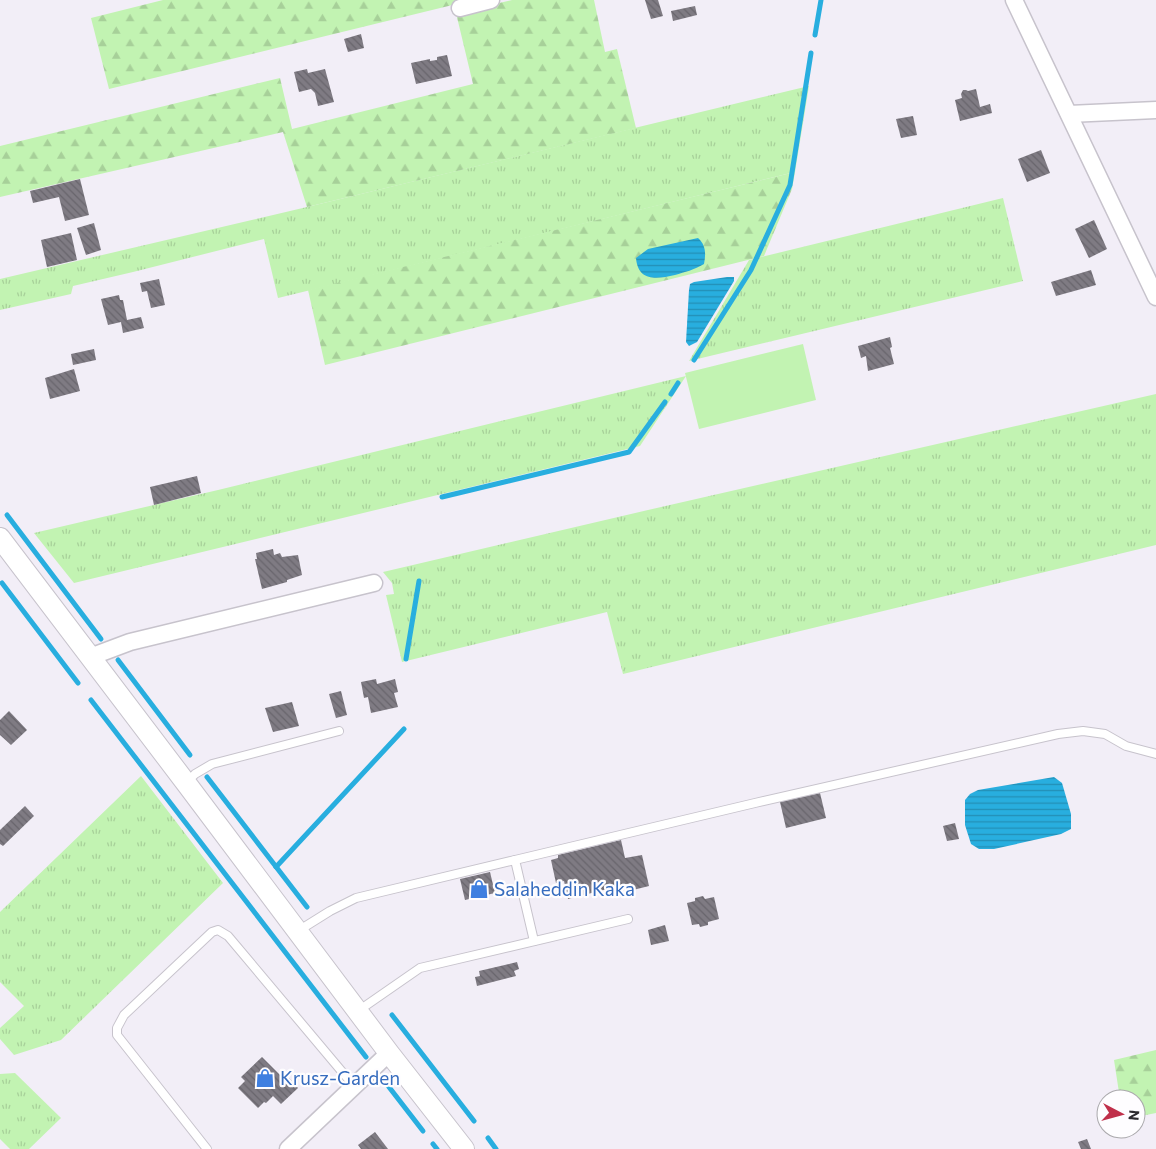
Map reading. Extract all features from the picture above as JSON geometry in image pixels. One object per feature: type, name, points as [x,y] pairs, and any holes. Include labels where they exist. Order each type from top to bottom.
[{"type":"street","points":[[460,8],[492,0]]},
{"type":"street","points":[[1014,0],[1156,297]]},
{"type":"street","points":[[1069,114],[1156,110]]},
{"type":"street","points":[[0,538],[389,1053],[464,1149]]},
{"type":"street","points":[[90,657],[130,642],[374,583]]},
{"type":"street","points":[[288,1149],[389,1053]]},
{"type":"lane","points":[[186,783],[195,774],[212,764],[339,731]]},
{"type":"lane","points":[[298,931],[330,911],[356,898],[755,803],[1058,734],[1083,731],[1105,734],[1126,746],[1156,754]]},
{"type":"lane","points":[[515,860],[534,941]]},
{"type":"lane","points":[[358,1011],[420,968],[628,919]]},
{"type":"lane","points":[[207,1149],[117,1035],[117,1028],[124,1016],[212,932],[218,930],[228,936],[354,1086]]},
{"type":"green space","points":[[163,0],[473,0],[109,89],[91,18]]},
{"type":"green space","points":[[512,0],[594,0],[605,52],[617,49],[636,128],[307,207],[283,132],[0,197],[0,146],[280,78],[292,129],[473,84],[456,13]]},
{"type":"green space","points":[[809,86],[795,172],[278,298],[264,239],[73,286],[71,294],[0,310],[0,279]]},
{"type":"green space","points":[[795,172],[792,189],[764,256],[325,365],[308,290]]},
{"type":"green space","points":[[1003,198],[1023,281],[689,361],[749,260]]},
{"type":"green space","points":[[803,344],[816,400],[699,429],[685,373]]},
{"type":"green space","points":[[686,376],[640,446],[74,583],[34,533],[218,490]]},
{"type":"green space","points":[[1156,394],[1156,545],[623,674],[607,612],[402,662],[386,595],[394,594],[392,583],[383,572]]},
{"type":"green space","points":[[141,776],[223,883],[61,1040],[14,1055],[0,1039],[0,1028],[24,1006],[0,982],[0,912]]},
{"type":"green space","points":[[1156,1050],[1156,1113],[1146,1115],[1146,1089],[1118,1089],[1114,1060]]},
{"type":"green space","points":[[15,1073],[61,1118],[29,1149],[10,1149],[0,1139],[0,1074]]},
{"type":"water","points":[[698,238],[704,247],[705,257],[704,264],[697,268],[675,275],[655,278],[644,275],[640,271],[636,258],[648,249]]},
{"type":"water","points":[[734,277],[734,281],[697,342],[689,346],[686,342],[690,284]]},
{"type":"water","points":[[1054,777],[1062,783],[1071,814],[1071,829],[1061,834],[994,849],[979,849],[971,844],[965,825],[965,800],[970,794],[978,790]]},
{"type":"building","points":[[645,0],[658,0],[663,16],[651,19]]},
{"type":"building","points":[[695,6],[697,15],[673,21],[671,11]]},
{"type":"building","points":[[361,34],[364,48],[348,52],[344,39]]},
{"type":"building","points":[[447,55],[452,76],[416,84],[411,63],[430,59],[430,61],[437,60],[437,57]]},
{"type":"building","points":[[307,69],[308,73],[325,69],[334,102],[318,106],[315,93],[311,89],[299,92],[294,72]]},
{"type":"building","points":[[976,89],[980,107],[990,104],[992,113],[960,121],[955,100],[962,98],[963,90]]},
{"type":"building","points":[[913,116],[917,135],[901,138],[896,119]]},
{"type":"building","points":[[1041,150],[1050,173],[1027,182],[1018,159]]},
{"type":"building","points":[[80,179],[89,215],[65,221],[59,197],[33,203],[30,191]]},
{"type":"building","points":[[1094,220],[1107,249],[1089,258],[1075,229]]},
{"type":"building","points":[[94,223],[101,250],[86,255],[77,228]]},
{"type":"building","points":[[71,233],[77,260],[47,267],[41,240]]},
{"type":"building","points":[[1091,270],[1096,285],[1056,296],[1051,282]]},
{"type":"building","points":[[159,279],[165,305],[151,308],[147,291],[142,292],[140,283]]},
{"type":"building","points":[[119,295],[120,300],[123,300],[127,320],[141,317],[144,328],[123,333],[121,322],[108,325],[101,299]]},
{"type":"building","points":[[890,337],[892,347],[890,348],[894,364],[868,371],[866,356],[861,358],[858,346]]},
{"type":"building","points":[[94,349],[96,360],[73,365],[71,354]]},
{"type":"building","points":[[74,369],[80,391],[50,399],[45,378]]},
{"type":"building","points":[[197,476],[201,493],[154,505],[150,487]]},
{"type":"building","points":[[273,549],[274,555],[280,553],[282,557],[298,555],[302,575],[287,580],[287,582],[262,589],[255,559],[257,559],[256,553]]},
{"type":"building","points":[[376,679],[377,684],[395,679],[398,692],[394,693],[398,707],[371,713],[368,697],[364,698],[361,682]]},
{"type":"building","points":[[341,691],[347,715],[336,718],[329,694]]},
{"type":"building","points":[[292,702],[299,726],[273,732],[265,708]]},
{"type":"building","points":[[9,711],[27,730],[11,745],[0,735],[0,720]]},
{"type":"building","points":[[820,793],[826,818],[786,828],[780,802]]},
{"type":"building","points":[[25,806],[34,816],[3,846],[0,844],[0,830]]},
{"type":"building","points":[[955,823],[959,839],[947,841],[943,826]]},
{"type":"building","points":[[621,840],[625,858],[642,855],[649,886],[633,890],[631,883],[568,899],[564,881],[556,883],[551,860],[558,858],[558,855]]},
{"type":"building","points":[[490,872],[495,893],[465,900],[460,879]]},
{"type":"building","points":[[703,896],[705,899],[714,897],[719,919],[708,922],[708,925],[700,927],[699,924],[692,925],[687,903]]},
{"type":"building","points":[[665,925],[669,941],[651,945],[648,930]]},
{"type":"building","points":[[517,962],[519,969],[514,971],[516,976],[477,986],[475,977],[480,976],[479,971]]},
{"type":"building","points":[[262,1057],[286,1081],[289,1078],[298,1088],[281,1104],[273,1096],[258,1108],[238,1088],[245,1081],[241,1077]]},
{"type":"building","points":[[375,1132],[388,1149],[361,1149],[358,1145]]},
{"type":"building","points":[[1087,1139],[1091,1149],[1081,1149],[1078,1142]]},
{"type":"waterway","points":[[815,35],[821,0]]},
{"type":"waterway","points":[[694,360],[751,270],[790,185],[811,53]]},
{"type":"waterway","points":[[671,394],[678,383]]},
{"type":"waterway","points":[[442,497],[629,452],[665,402]]},
{"type":"waterway","points":[[7,515],[101,639]]},
{"type":"waterway","points":[[406,659],[419,581]]},
{"type":"waterway","points":[[2,583],[78,683]]},
{"type":"waterway","points":[[118,660],[190,755]]},
{"type":"waterway","points":[[91,700],[366,1057]]},
{"type":"waterway","points":[[276,867],[404,729]]},
{"type":"waterway","points":[[207,777],[307,907]]},
{"type":"waterway","points":[[392,1015],[474,1121]]},
{"type":"waterway","points":[[382,1078],[423,1131]]},
{"type":"waterway","points":[[488,1138],[496,1149]]},
{"type":"waterway","points":[[433,1144],[437,1149]]},
{"type":"place","name":"Salaheddin Kaka","points":[[479,889]]},
{"type":"place","name":"Krusz-Garden","points":[[265,1078]]}]
